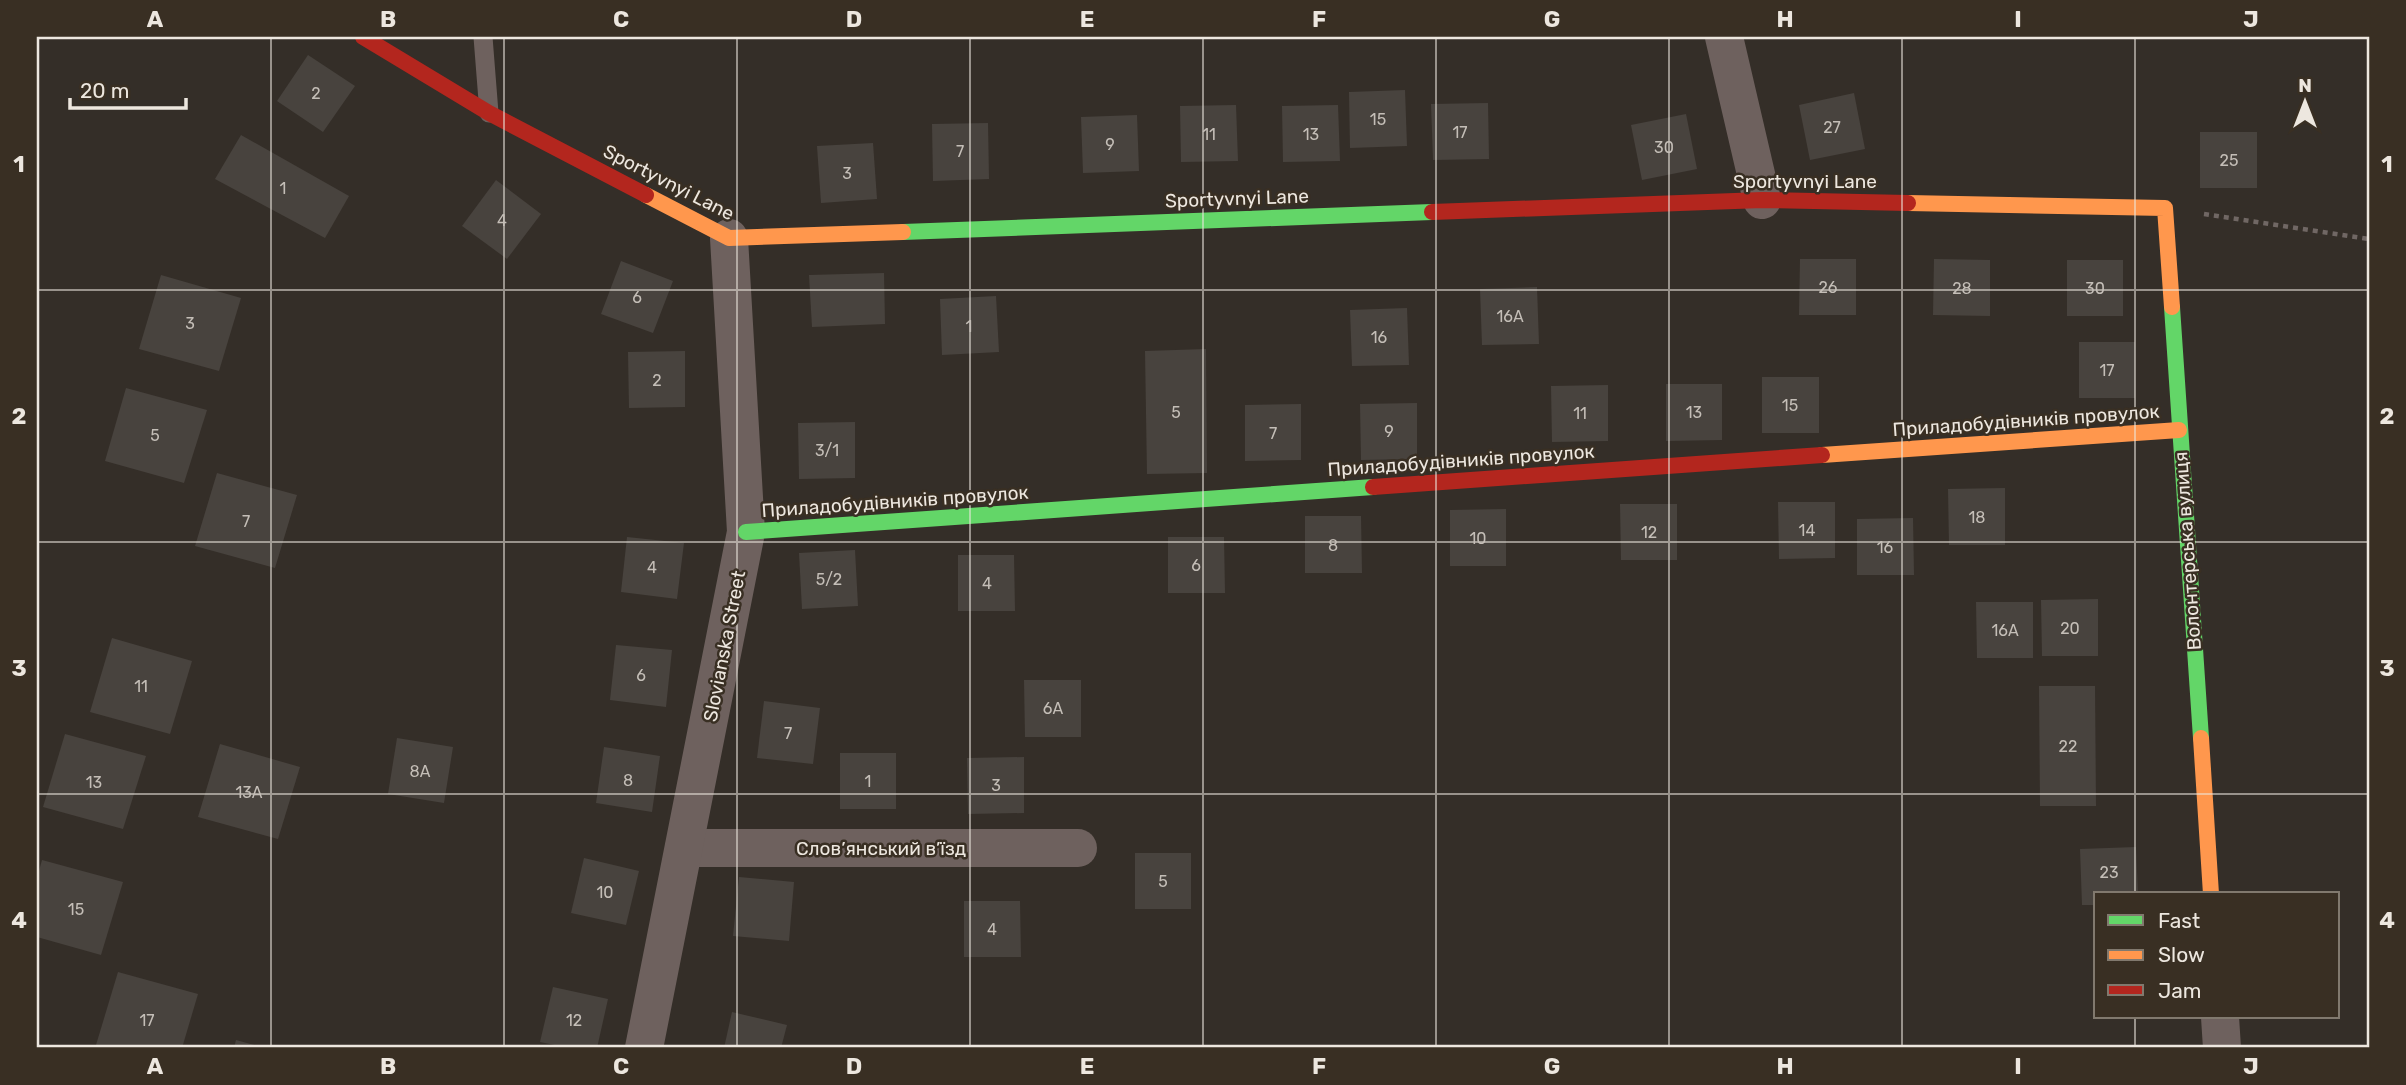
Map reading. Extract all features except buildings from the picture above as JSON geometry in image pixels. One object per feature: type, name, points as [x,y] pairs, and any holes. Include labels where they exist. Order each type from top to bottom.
[{"type":"street","name":"Sportyvnyi Lane","points":[[363,37],[489,113],[729,238],[1762,200],[2165,208]]},
{"type":"street","points":[[1724,37],[1762,200]]},
{"type":"street","name":"Волонтерська вулиця","points":[[2165,208],[2211,892]]},
{"type":"street","name":"Slovianska Street","points":[[644,1048],[746,532],[729,238]]},
{"type":"street","name":"Приладобудівників провулок","points":[[746,532],[2179,430]]},
{"type":"street","name":"Слов’янський в’їзд","points":[[684,848],[1078,848]]},
{"type":"street","points":[[2220,1018],[2222,1048]]},
{"type":"lane","points":[[483,37],[489,113]]},
{"type":"path","points":[[2165,208],[2369,239]]},
{"type":"traffic: fast","points":[[903,232],[1432,212]]},
{"type":"traffic: fast","points":[[2172,307],[2201,738]]},
{"type":"traffic: fast","points":[[746,532],[1373,487]]},
{"type":"traffic: slow","points":[[646,195],[729,238],[903,232]]},
{"type":"traffic: slow","points":[[1908,203],[2165,208],[2172,307]]},
{"type":"traffic: slow","points":[[1822,455],[2179,430]]},
{"type":"traffic: slow","points":[[2201,738],[2211,892]]},
{"type":"traffic: jam","points":[[363,37],[489,113],[646,195]]},
{"type":"traffic: jam","points":[[1432,212],[1762,200],[1908,203]]},
{"type":"traffic: jam","points":[[1373,487],[1822,455]]}]
